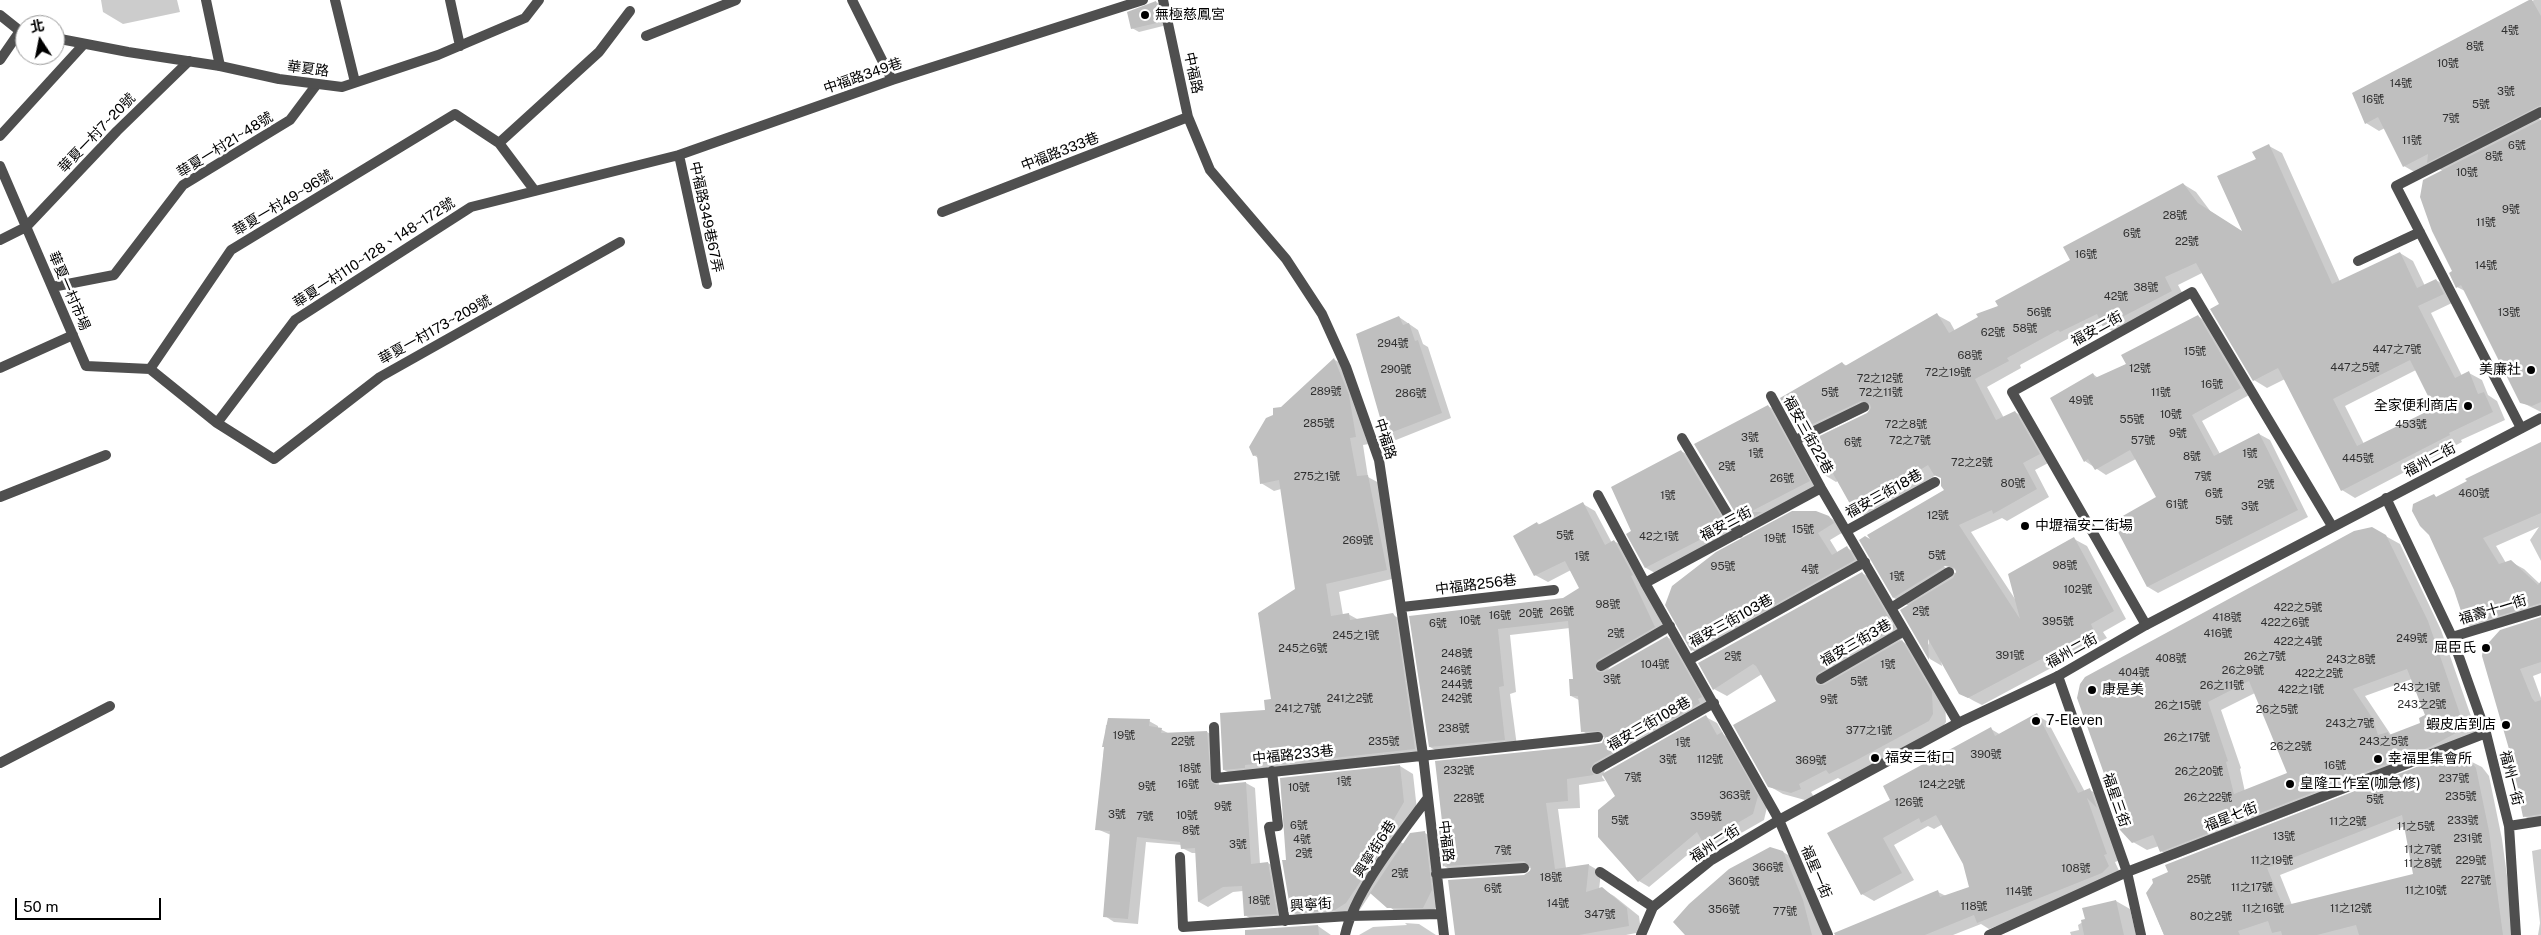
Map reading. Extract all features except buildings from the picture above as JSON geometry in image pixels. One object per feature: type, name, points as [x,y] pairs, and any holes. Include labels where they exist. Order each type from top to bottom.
[{"type":"street","points":[[206,0],[220,66]]},
{"type":"street","points":[[336,0],[355,82]]},
{"type":"street","points":[[450,0],[460,46]]},
{"type":"street","name":"華夏路","points":[[65,40],[220,66],[279,79],[342,87],[438,55],[525,18],[539,0]]},
{"type":"street","points":[[646,36],[736,0]]},
{"type":"street","points":[[852,0],[892,80]]},
{"type":"street","name":"中福路349巷","points":[[592,177],[679,155],[892,80],[1143,0]]},
{"type":"street","name":"中福路","points":[[1163,0],[1188,117],[1210,170],[1286,259],[1322,314],[1346,367],[1379,460],[1423,754],[1426,799],[1444,935]]},
{"type":"street","points":[[534,191],[499,143],[599,52],[630,12]]},
{"type":"street","points":[[0,15],[15,26]]},
{"type":"street","points":[[0,60],[15,40]]},
{"type":"street","points":[[0,136],[84,44]]},
{"type":"street","name":"華夏一村7~20號","points":[[0,240],[26,226],[117,131],[189,61]]},
{"type":"street","name":"華夏一村21~48號","points":[[52,286],[114,275],[183,185],[290,120],[317,84]]},
{"type":"street","points":[[2521,428],[2396,186],[2541,112]]},
{"type":"street","name":"華夏一村49~96號","points":[[150,369],[232,250],[455,114],[499,143]]},
{"type":"street","name":"中福路333巷","points":[[942,212],[1188,117]]},
{"type":"street","name":"中福路349巷67弄","points":[[679,155],[707,284]]},
{"type":"street","points":[[0,166],[26,226]]},
{"type":"street","name":"華夏一村110~128、148~172號","points":[[217,423],[295,320],[471,207],[592,177]]},
{"type":"street","name":"華夏一村市場","points":[[26,226],[86,366],[150,369]]},
{"type":"street","points":[[2358,261],[2420,232]]},
{"type":"street","name":"華夏一村173~209號","points":[[217,423],[274,459],[380,377],[620,242]]},
{"type":"street","name":"福安二街","points":[[2146,625],[2012,392],[2192,292],[2332,526]]},
{"type":"street","points":[[0,368],[73,335]]},
{"type":"street","points":[[150,369],[217,423]]},
{"type":"street","name":"福安三街22巷","points":[[1771,396],[1822,488]]},
{"type":"street","points":[[1796,440],[1864,407]]},
{"type":"street","name":"福州二街","points":[[1641,935],[1653,907],[1710,861],[1779,820],[1958,723],[2058,676],[2146,625],[2541,418]]},
{"type":"street","points":[[1682,438],[1739,533]]},
{"type":"street","points":[[0,497],[106,455]]},
{"type":"street","name":"福安三街18巷","points":[[1846,531],[1934,482]]},
{"type":"street","points":[[1822,488],[1958,723]]},
{"type":"street","name":"福安三街","points":[[1645,583],[1822,488]]},
{"type":"street","points":[[1598,494],[1645,583],[1779,820]]},
{"type":"street","name":"福州一街","points":[[2386,498],[2452,637],[2486,733],[2509,826],[2516,935]]},
{"type":"street","name":"福安三街103巷","points":[[1689,660],[1865,562]]},
{"type":"street","points":[[1891,608],[1949,572]]},
{"type":"street","name":"中福路256巷","points":[[1402,607],[1554,590]]},
{"type":"street","name":"福壽十一街","points":[[2452,637],[2541,610]]},
{"type":"street","points":[[1601,666],[1670,626]]},
{"type":"street","name":"福安三街3巷","points":[[1821,679],[1904,631]]},
{"type":"street","name":"福星三街","points":[[2058,676],[2127,872],[2141,935]]},
{"type":"street","name":"福安三街108巷","points":[[1597,769],[1714,703]]},
{"type":"street","points":[[0,763],[110,706]]},
{"type":"street","name":"中福路233巷","points":[[1214,727],[1216,778],[1423,754],[1598,737]]},
{"type":"street","name":"福星七街","points":[[1989,935],[2127,872],[2486,733]]},
{"type":"street","points":[[1272,771],[1278,826],[1269,827],[1285,921]]},
{"type":"street","name":"興寧街6巷","points":[[1345,935],[1349,916],[1387,854],[1426,799]]},
{"type":"street","name":"福星一街","points":[[1779,820],[1828,935]]},
{"type":"street","points":[[2509,826],[2541,821]]},
{"type":"street","name":"興寧街","points":[[1180,857],[1183,926],[1349,916],[1441,914]]},
{"type":"street","points":[[1436,874],[1524,868]]},
{"type":"street","points":[[1600,872],[1653,907]]},
{"type":"place","name":"無極慈鳳宮","points":[[1145,15]]},
{"type":"place","name":"美廉社","points":[[2531,370]]},
{"type":"place","name":"全家便利商店","points":[[2468,406]]},
{"type":"place","name":"中壢福安二街場","points":[[2025,526]]},
{"type":"place","name":"屈臣氏","points":[[2486,648]]},
{"type":"place","name":"康是美","points":[[2092,690]]},
{"type":"place","name":"7-Eleven","points":[[2036,721]]},
{"type":"place","name":"蝦皮店到店","points":[[2506,725]]},
{"type":"place","name":"福安三街口","points":[[1875,758]]},
{"type":"place","name":"幸福里集會所","points":[[2378,759]]},
{"type":"place","name":"皇隆工作室(咖急修)","points":[[2290,784]]}]
